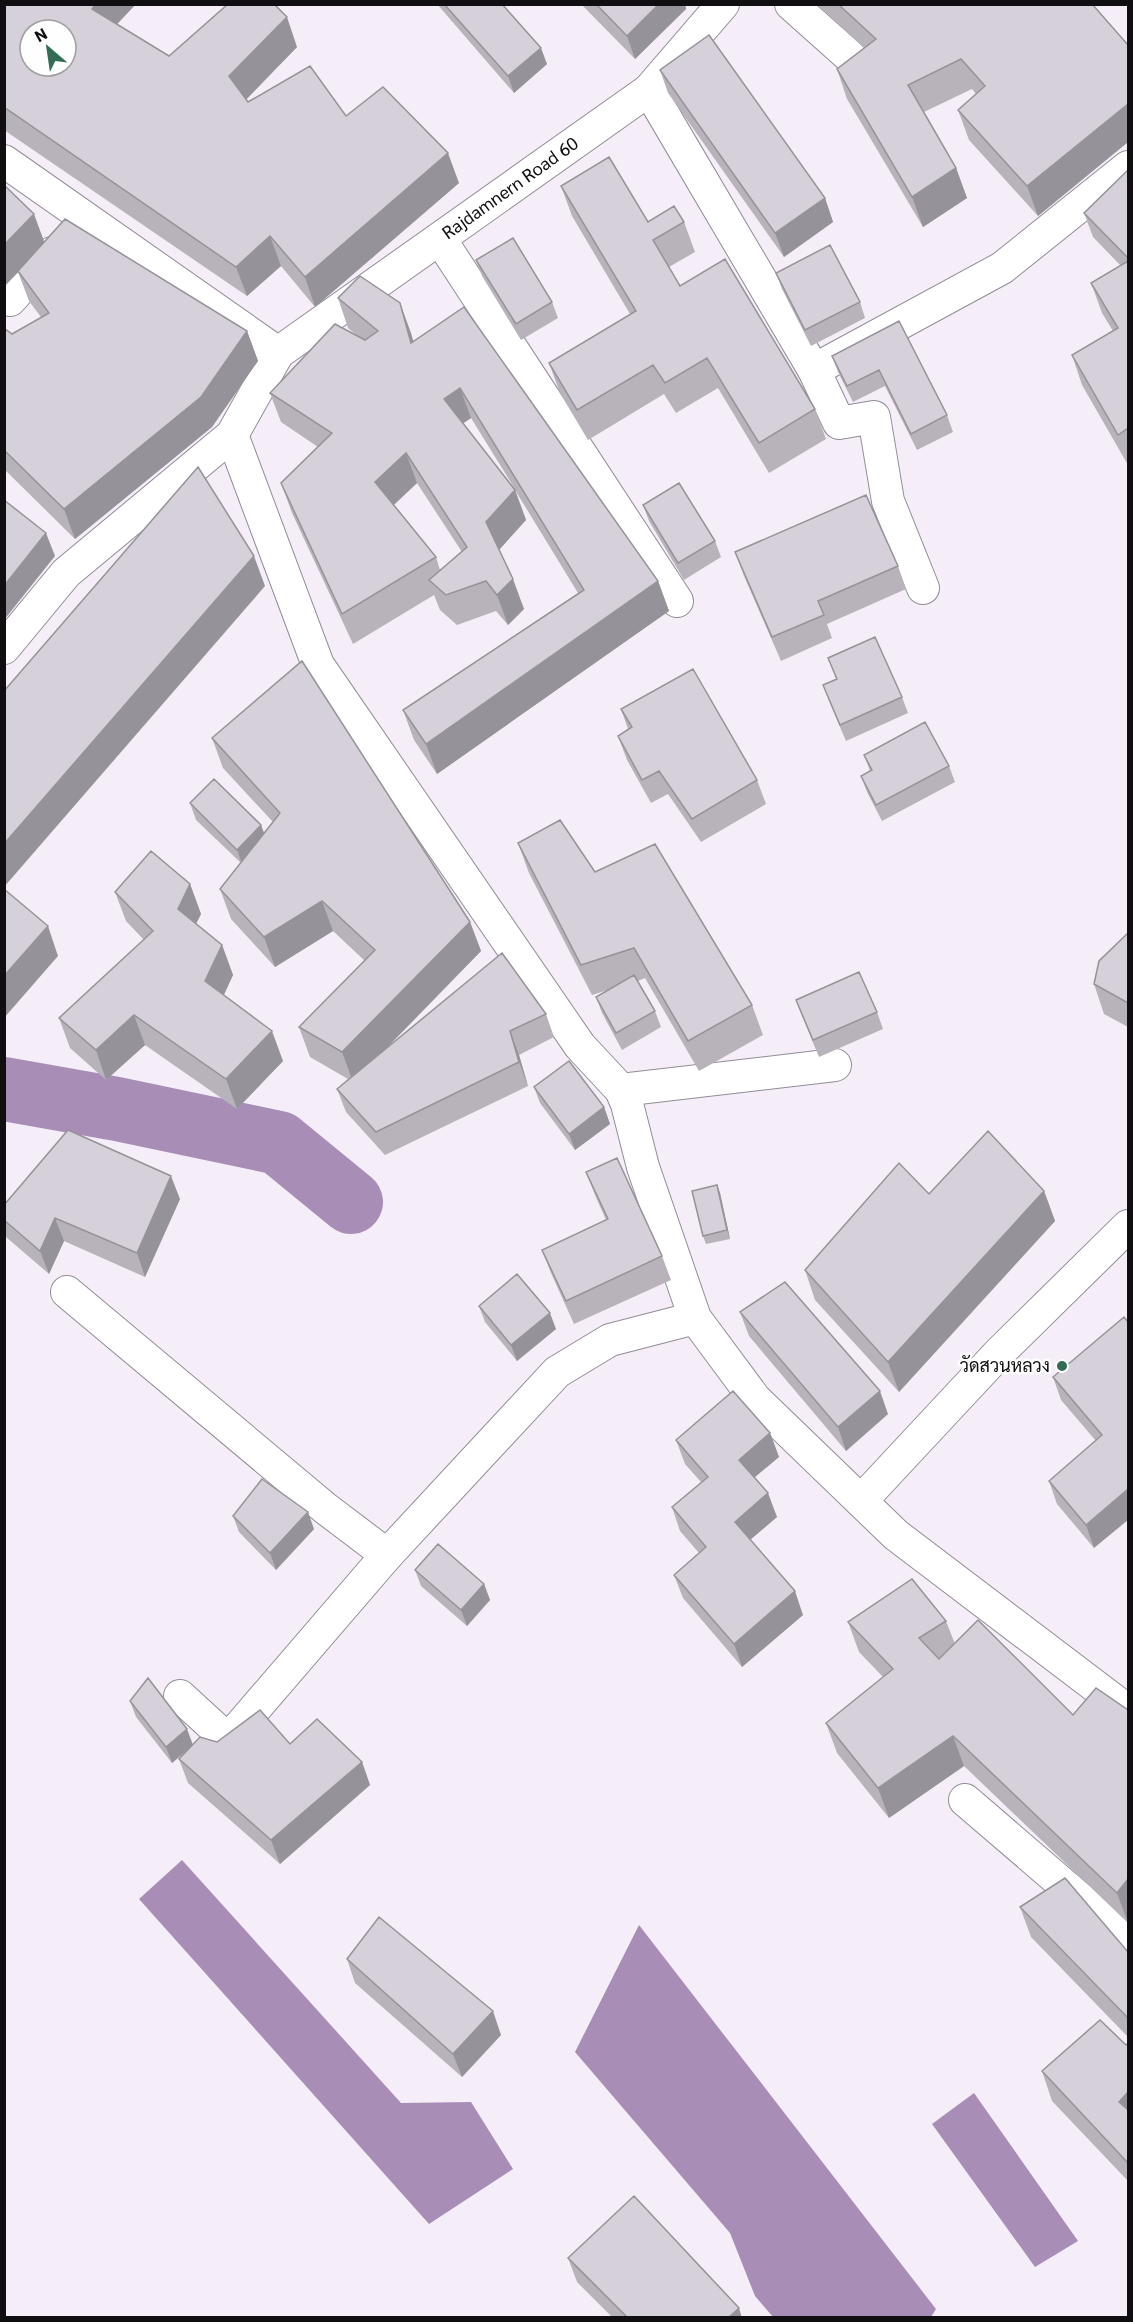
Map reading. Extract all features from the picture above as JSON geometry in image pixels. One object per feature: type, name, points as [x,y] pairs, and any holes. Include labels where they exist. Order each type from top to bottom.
[{"type":"street","name":"Rajdamnern Road 60","points":[[278,353],[649,90],[723,4]]},
{"type":"street","points":[[791,4],[865,70]]},
{"type":"street","points":[[649,90],[814,370],[839,423],[874,417],[888,501],[923,588]]},
{"type":"street","points":[[814,370],[1002,268],[1128,166]]},
{"type":"street","points":[[4,648],[66,573],[232,435],[278,353],[86,217],[8,170]]},
{"type":"street","points":[[10,300],[86,217]]},
{"type":"street","points":[[440,239],[677,601]]},
{"type":"street","points":[[232,435],[318,665],[580,1046],[621,1090],[627,1104],[643,1167],[695,1317],[755,1399],[896,1535],[1128,1711]]},
{"type":"street","points":[[493,976],[518,956]]},
{"type":"street","points":[[621,1090],[835,1065]]},
{"type":"street","points":[[861,1501],[999,1353],[1128,1226]]},
{"type":"street","points":[[66,1292],[325,1508],[387,1555]]},
{"type":"street","points":[[180,1696],[228,1740],[387,1555],[557,1372],[610,1340],[695,1317]]},
{"type":"street","points":[[965,1800],[1128,1940]]},
{"type":"shaded area","points":[[182,1860],[401,2103],[471,2102],[513,2169],[429,2224],[139,1899]]},
{"type":"shaded area","points":[[639,1925],[936,2309],[931,2317],[773,2317],[755,2296],[730,2233],[575,2052]]},
{"type":"shaded area","points":[[974,2093],[1078,2241],[1035,2267],[932,2124]]},
{"type":"building","points":[[4,4],[96,4],[92,9],[169,56],[228,4],[274,4],[287,17],[229,76],[248,102],[310,66],[346,116],[383,87],[448,153],[305,277],[270,236],[236,267],[4,107]]},
{"type":"building","points":[[444,4],[502,4],[541,48],[508,76]]},
{"type":"building","points":[[596,4],[659,4],[627,36]]},
{"type":"building","points":[[838,4],[1092,4],[1128,45],[1128,104],[1027,186],[958,110],[985,86],[961,59],[908,85],[956,168],[912,197],[837,69],[876,39]]},
{"type":"building","points":[[709,35],[825,198],[775,233],[660,70]]},
{"type":"building","points":[[609,157],[648,222],[674,206],[684,222],[653,240],[680,286],[725,259],[815,409],[759,443],[707,358],[665,383],[653,365],[577,410],[549,363],[636,311],[561,186]]},
{"type":"building","points":[[1128,170],[1128,256],[1127,257],[1084,213]]},
{"type":"building","points":[[4,185],[34,214],[4,245]]},
{"type":"building","points":[[65,219],[247,331],[201,397],[64,509],[4,450],[4,328],[12,334],[49,313],[18,271]]},
{"type":"building","points":[[513,238],[552,302],[516,324],[476,260]]},
{"type":"building","points":[[830,245],[860,302],[805,330],[776,273]]},
{"type":"building","points":[[1128,261],[1128,428],[1118,435],[1072,355],[1118,328],[1091,283]]},
{"type":"building","points":[[360,276],[400,303],[411,343],[464,307],[658,581],[426,744],[403,710],[584,590],[460,388],[444,399],[515,490],[486,522],[513,579],[497,595],[486,581],[446,595],[429,580],[467,547],[406,453],[375,482],[436,557],[342,614],[281,483],[332,433],[270,393],[335,324],[365,340],[378,331],[338,298]]},
{"type":"building","points":[[899,321],[947,415],[911,434],[879,370],[847,386],[832,356]]},
{"type":"building","points":[[198,467],[254,556],[4,844],[4,691]]},
{"type":"building","points":[[679,483],[715,541],[678,563],[643,505]]},
{"type":"building","points":[[866,495],[898,566],[818,601],[824,615],[772,637],[735,552]]},
{"type":"building","points":[[4,500],[46,533],[4,586]]},
{"type":"building","points":[[875,637],[902,697],[840,725],[823,685],[837,679],[828,658]]},
{"type":"building","points":[[302,661],[470,922],[342,1052],[299,1027],[375,950],[322,901],[264,937],[220,889],[280,813],[212,738]]},
{"type":"building","points":[[693,669],[757,780],[692,819],[659,771],[642,780],[618,736],[632,727],[621,709]]},
{"type":"building","points":[[925,722],[949,766],[876,805],[861,776],[872,770],[864,755]]},
{"type":"building","points":[[214,779],[261,825],[237,850],[190,803]]},
{"type":"building","points":[[560,820],[595,872],[655,844],[752,1005],[688,1041],[634,948],[581,965],[518,843]]},
{"type":"building","points":[[151,851],[190,884],[178,909],[222,945],[205,981],[272,1031],[226,1079],[134,1015],[96,1050],[59,1018],[153,931],[115,892]]},
{"type":"building","points":[[4,889],[48,926],[4,976]]},
{"type":"building","points":[[1128,933],[1128,1003],[1094,984],[1099,961]]},
{"type":"building","points":[[502,953],[546,1014],[510,1031],[519,1062],[376,1132],[337,1089]]},
{"type":"building","points":[[859,972],[877,1012],[813,1040],[796,1000]]},
{"type":"building","points":[[634,975],[655,1011],[616,1033],[596,997]]},
{"type":"building","points":[[569,1061],[604,1107],[569,1134],[534,1087]]},
{"type":"building","points":[[68,1130],[171,1176],[137,1253],[55,1218],[40,1251],[4,1220],[4,1205]]},
{"type":"building","points":[[988,1131],[1044,1191],[888,1362],[805,1270],[899,1163],[929,1194]]},
{"type":"building","points":[[617,1158],[662,1256],[566,1301],[542,1250],[608,1219],[586,1172]]},
{"type":"building","points":[[717,1185],[727,1230],[703,1236],[692,1191]]},
{"type":"building","points":[[517,1274],[550,1313],[511,1345],[479,1306]]},
{"type":"building","points":[[785,1282],[880,1391],[838,1427],[740,1312]]},
{"type":"building","points":[[1124,1317],[1128,1322],[1128,1489],[1086,1525],[1049,1481],[1102,1435],[1053,1377]]},
{"type":"building","points":[[733,1391],[770,1433],[739,1460],[768,1493],[735,1522],[795,1591],[734,1644],[674,1575],[706,1547],[672,1507],[708,1477],[676,1440]]},
{"type":"building","points":[[262,1479],[308,1512],[270,1553],[233,1516]]},
{"type":"building","points":[[438,1544],[484,1584],[461,1610],[415,1570]]},
{"type":"building","points":[[912,1579],[946,1621],[919,1638],[939,1659],[978,1620],[1073,1715],[1096,1688],[1128,1710],[1128,1879],[1117,1893],[953,1736],[878,1788],[826,1723],[893,1669],[848,1622]]},
{"type":"building","points":[[148,1678],[187,1729],[166,1747],[130,1701]]},
{"type":"building","points":[[260,1710],[290,1744],[317,1719],[362,1762],[271,1840],[179,1759],[200,1737],[217,1742]]},
{"type":"building","points":[[1065,1878],[1128,1952],[1128,2018],[1020,1907]]},
{"type":"building","points":[[379,1917],[493,2011],[453,2054],[347,1959]]},
{"type":"building","points":[[1100,2020],[1126,2045],[1128,2043],[1128,2092],[1119,2102],[1128,2110],[1128,2163],[1042,2071]]},
{"type":"building","points":[[634,2196],[739,2308],[728,2318],[628,2318],[568,2258]]},
{"type":"waterway","points":[[4,1089],[117,1109],[279,1143],[351,1202]]},
{"type":"place","name":"วัดสวนหลวง","points":[[1062,1366]]}]
